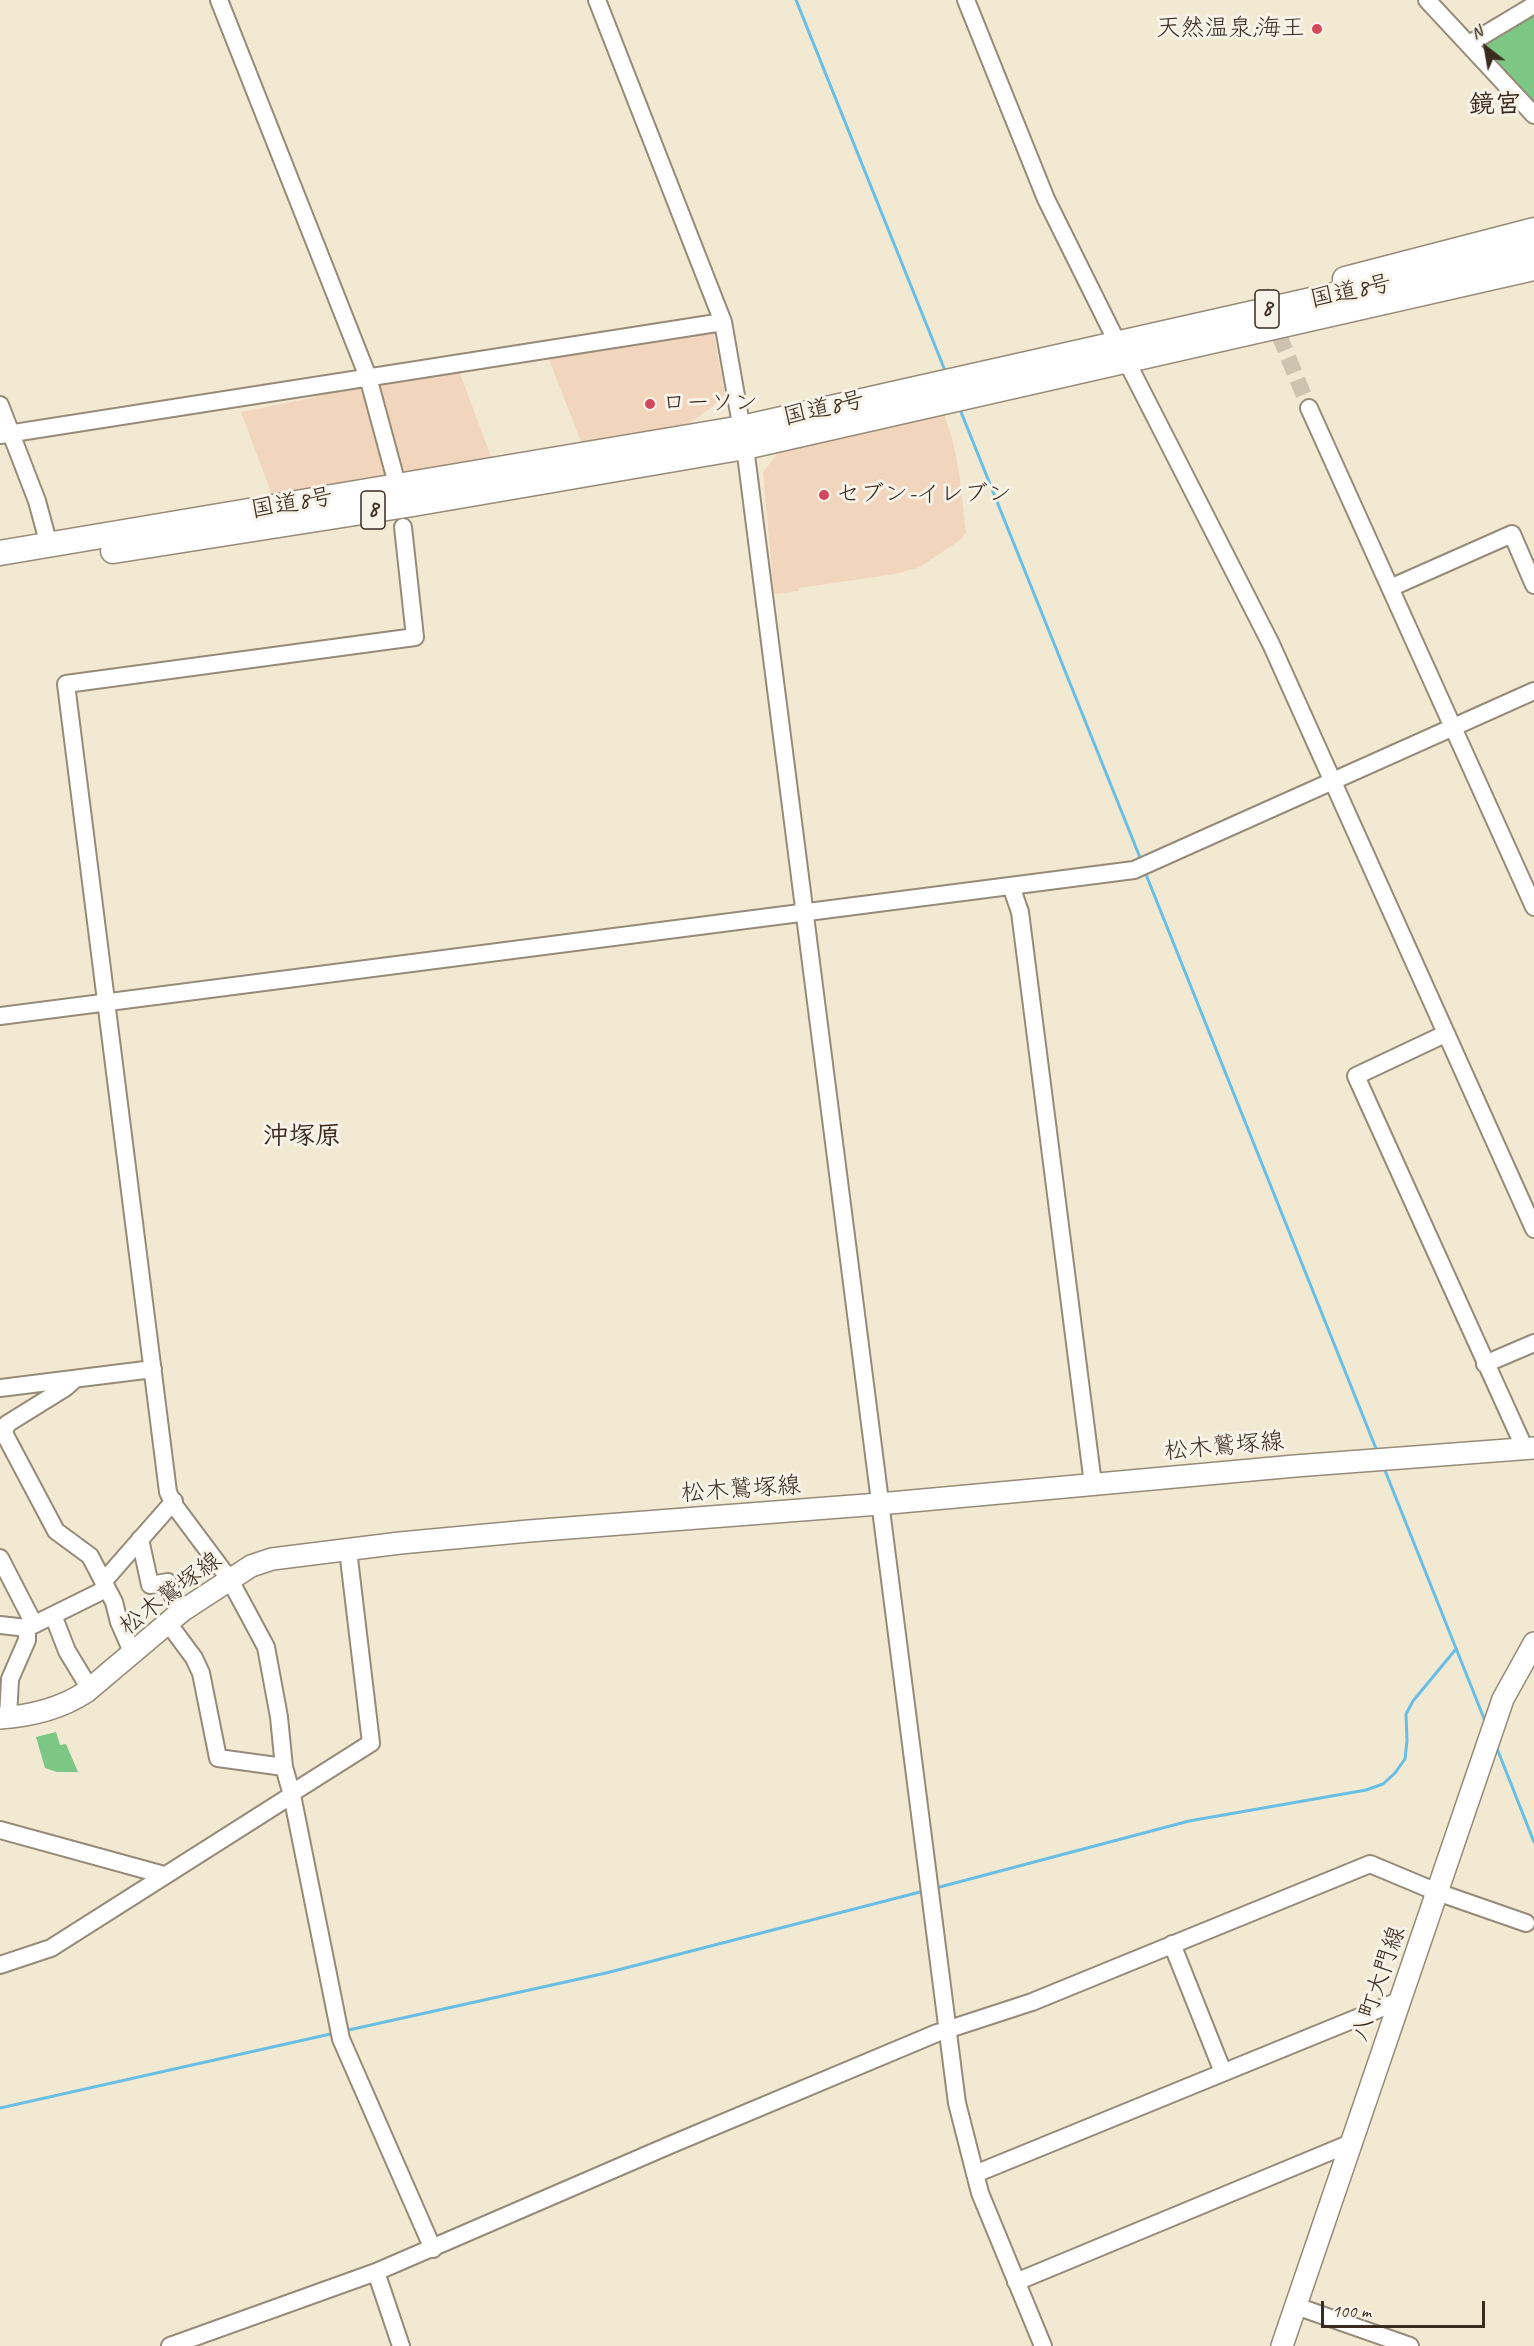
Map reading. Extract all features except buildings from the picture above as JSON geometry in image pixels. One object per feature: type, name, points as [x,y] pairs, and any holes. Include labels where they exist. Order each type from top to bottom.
[{"type":"highway","name":"8","points":[[1183,329],[1388,266],[1534,230]]},
{"type":"highway","name":"国道8号","points":[[1122,352],[1183,329],[1534,250]]},
{"type":"highway","name":"国道8号","points":[[0,569],[401,506],[743,437],[1122,352],[1224,338],[1375,306],[1534,268]]},
{"type":"highway","name":"8","points":[[1224,338],[1342,324],[1534,285]]},
{"type":"highway","name":"国道8号","points":[[0,553],[743,437]]},
{"type":"main road","name":"松木鷲塚線","points":[[4,1718],[49,1710],[69,1703],[133,1654],[173,1618],[251,1566],[272,1559],[529,1531],[879,1504],[1359,1461],[1529,1449]]},
{"type":"main road","name":"八町大門線","points":[[1282,2346],[1503,1699],[1534,1643]]},
{"type":"street","points":[[219,0],[369,377],[394,473]]},
{"type":"street","points":[[597,0],[723,322],[743,437],[946,2030],[960,2123],[975,2174],[1043,2346]]},
{"type":"street","points":[[966,0],[1046,199],[1271,644],[1534,1229]]},
{"type":"street","points":[[1427,0],[1534,115]]},
{"type":"street","points":[[1469,44],[1534,5]]},
{"type":"street","points":[[6,434],[723,322]]},
{"type":"street","points":[[0,405],[6,434],[37,501],[49,545]]},
{"type":"street","points":[[1309,408],[1534,907]]},
{"type":"street","points":[[403,527],[415,637],[66,684],[168,1492],[230,1580],[266,1647],[279,1718],[284,1767],[292,1794],[341,2039],[433,2248]]},
{"type":"street","points":[[1390,588],[1512,534],[1534,585]]},
{"type":"street","points":[[0,1016],[1134,870],[1455,728],[1534,690]]},
{"type":"street","points":[[1011,886],[1020,912],[1093,1484]]},
{"type":"street","points":[[1445,1034],[1356,1076],[1485,1364],[1529,1449]]},
{"type":"street","points":[[1485,1364],[1534,1343]]},
{"type":"street","points":[[0,1388],[73,1381],[153,1369]]},
{"type":"street","points":[[73,1381],[7,1424],[3,1433],[4,1443],[56,1531],[90,1556],[114,1602],[119,1622],[133,1654]]},
{"type":"street","points":[[0,1625],[31,1626],[105,1586],[140,1539],[174,1501]]},
{"type":"street","points":[[140,1539],[150,1585],[168,1582],[173,1618],[201,1673],[218,1758],[284,1767]]},
{"type":"street","points":[[0,1965],[51,1948],[371,1743],[348,1550]]},
{"type":"street","points":[[2,1570],[31,1626],[10,1679],[4,1718]]},
{"type":"street","points":[[53,1615],[67,1651],[90,1689]]},
{"type":"street","points":[[0,1830],[164,1875]]},
{"type":"street","points":[[170,2346],[376,2272],[670,2145],[946,2030],[1032,2001],[1370,1864],[1437,1892],[1526,1923]]},
{"type":"street","points":[[1172,1944],[1223,2072]]},
{"type":"street","points":[[975,2174],[1401,2000]]},
{"type":"street","points":[[1016,2282],[1351,2143]]},
{"type":"street","points":[[376,2272],[401,2346]]},
{"type":"street","points":[[1296,2306],[1410,2346]]},
{"type":"shaded area","points":[[713,330],[725,395],[708,410],[690,423],[582,444],[548,357]]},
{"type":"shaded area","points":[[459,371],[492,459],[399,475],[375,379],[421,372],[428,377]]},
{"type":"shaded area","points":[[364,382],[391,477],[272,495],[241,412],[316,397],[316,391]]},
{"type":"shaded area","points":[[940,413],[944,414],[952,438],[959,472],[966,533],[960,540],[920,567],[895,574],[799,588],[799,591],[774,594],[763,472],[782,448]]},
{"type":"green space","points":[[1534,10],[1534,111],[1474,45]]},
{"type":"green space","points":[[56,1732],[60,1745],[66,1744],[78,1772],[57,1772],[45,1768],[36,1737]]},
{"type":"waterway","points":[[796,0],[946,373]]},
{"type":"waterway","points":[[959,407],[1141,860]]},
{"type":"waterway","points":[[1145,872],[1377,1451]]},
{"type":"waterway","points":[[1384,1468],[1485,1721]]},
{"type":"waterway","points":[[936,1888],[1189,1821],[1366,1790],[1383,1784],[1405,1759],[1406,1714],[1413,1701],[1456,1649]]},
{"type":"waterway","points":[[1496,1746],[1534,1842]]},
{"type":"waterway","points":[[344,2031],[606,1973],[924,1891]]},
{"type":"waterway","points":[[0,2108],[335,2033]]},
{"type":"tunnel","points":[[1261,291],[1309,408]]},
{"type":"place","name":"天然温泉;海王","points":[[1317,29]]},
{"type":"place","name":"ローソン","points":[[650,404]]},
{"type":"place","name":"セブン-イレブン","points":[[824,495]]},
{"type":"district","name":"鏡宮","points":[[1495,105]]},
{"type":"district","name":"沖塚原","points":[[302,1137]]}]
